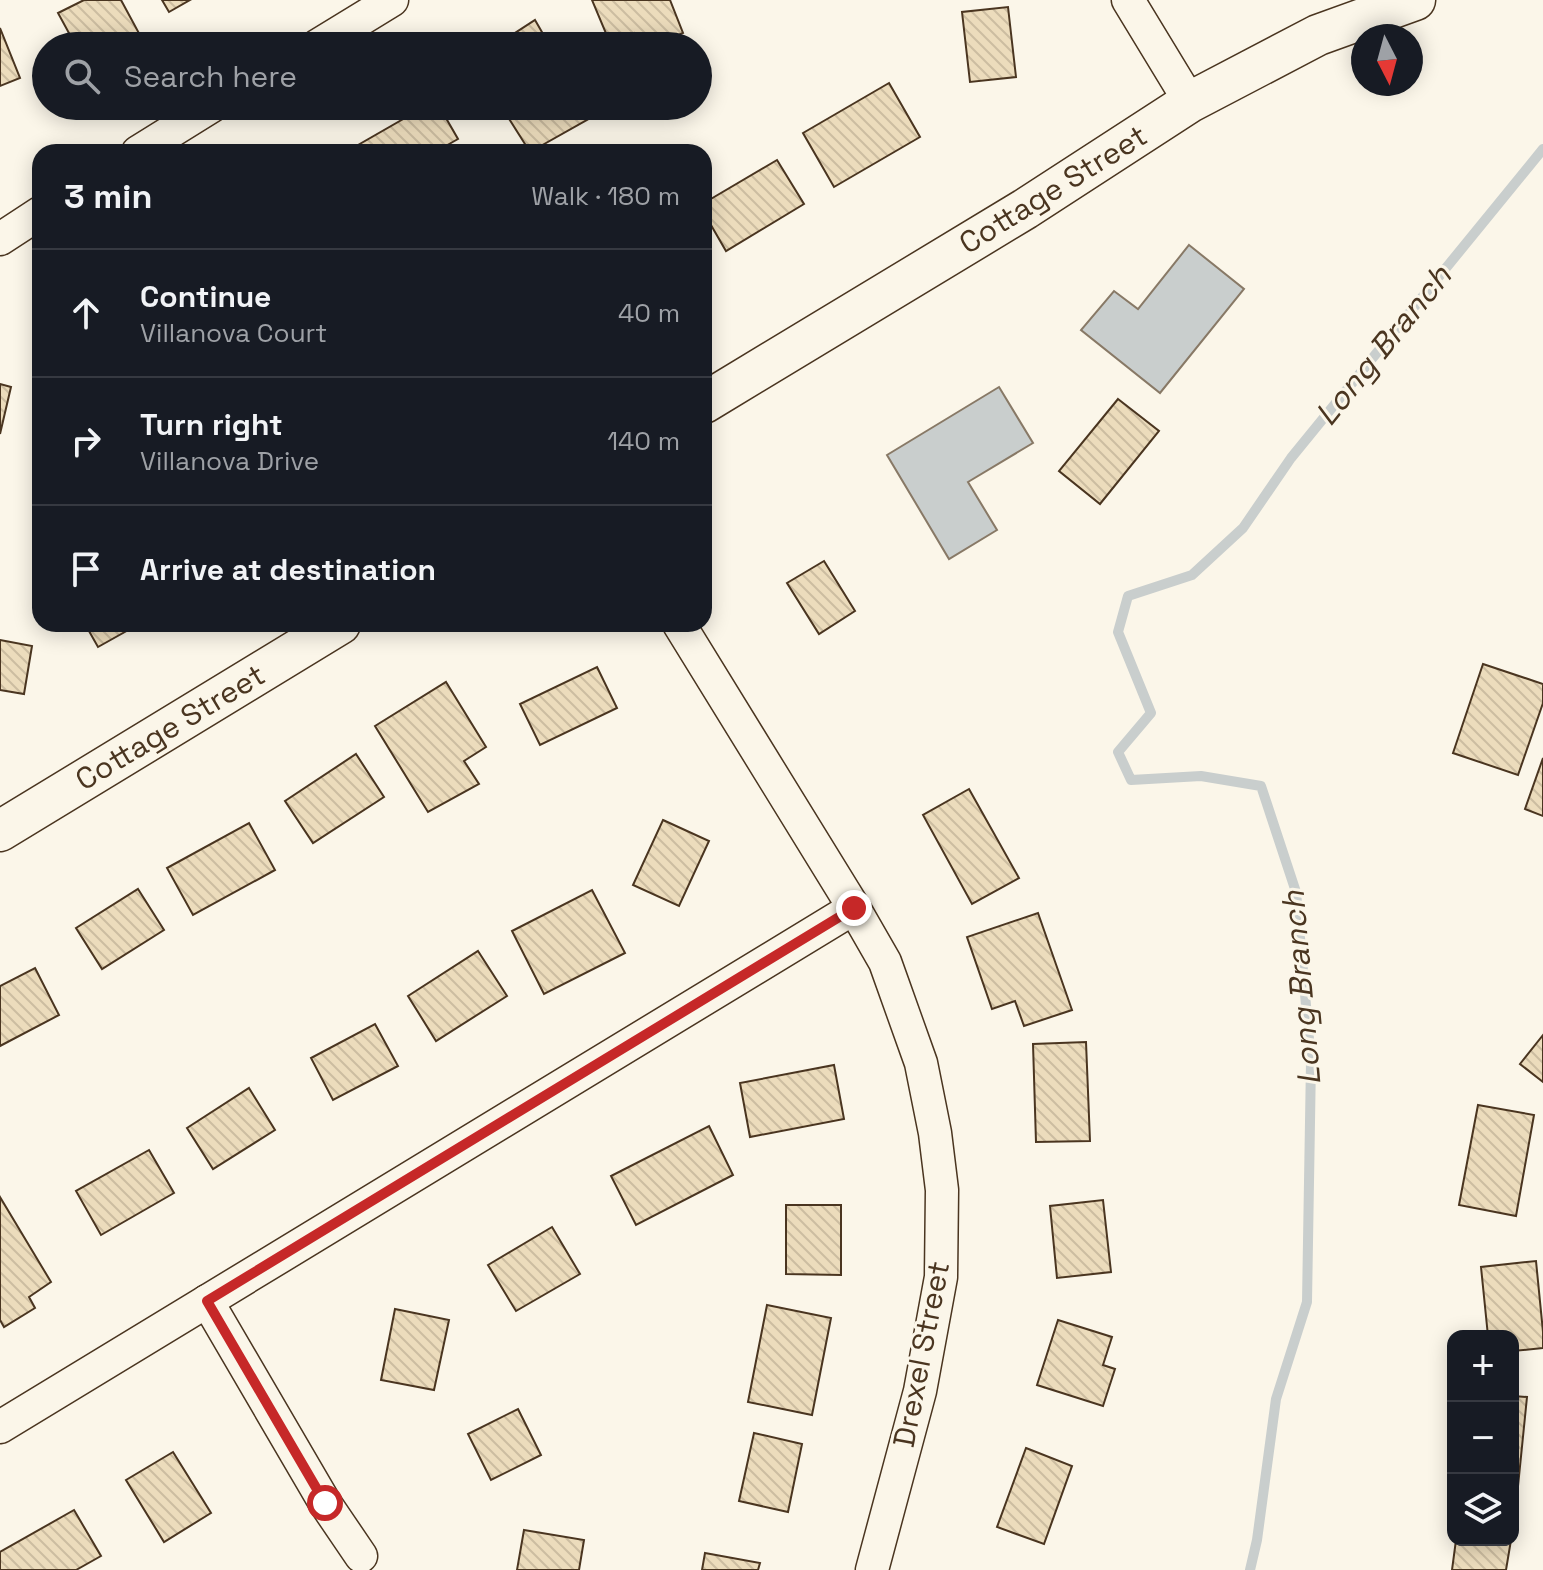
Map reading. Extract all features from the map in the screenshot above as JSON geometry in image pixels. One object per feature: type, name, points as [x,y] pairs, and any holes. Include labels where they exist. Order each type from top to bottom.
[{"type":"street","points":[[340,32],[392,0]]},
{"type":"street","points":[[1128,0],[1190,102]]},
{"type":"street","name":"Cottage Street","points":[[712,398],[1025,209],[1190,102],[1318,35],[1415,0]]},
{"type":"street","points":[[151,144],[189,120]]},
{"type":"street","points":[[0,239],[32,218]]},
{"type":"street","name":"Cottage Street","points":[[0,831],[327,632]]},
{"type":"street","name":"Drexel Street","points":[[684,632],[885,962],[921,1063],[942,1190],[941,1277],[920,1391],[872,1570]]},
{"type":"street","points":[[0,1427],[854,908]]},
{"type":"street","points":[[207,1301],[325,1503],[361,1556]]},
{"type":"shaded area","points":[[1189,245],[1244,289],[1160,393],[1081,330],[1114,291],[1138,309]]},
{"type":"shaded area","points":[[999,387],[1033,443],[968,482],[997,530],[949,559],[887,455]]},
{"type":"building","points":[[84,0],[121,0],[138,32],[68,32],[58,13]]},
{"type":"building","points":[[162,0],[190,0],[169,12]]},
{"type":"building","points":[[592,0],[670,0],[683,32],[605,32]]},
{"type":"building","points":[[1008,7],[1016,77],[970,82],[962,12]]},
{"type":"building","points":[[535,20],[542,32],[517,32]]},
{"type":"building","points":[[0,28],[20,78],[0,86]]},
{"type":"building","points":[[889,83],[920,137],[834,187],[803,133]]},
{"type":"building","points":[[402,120],[447,120],[458,139],[449,144],[360,144]]},
{"type":"building","points":[[510,120],[587,120],[544,144],[525,144]]},
{"type":"building","points":[[777,160],[804,204],[726,251],[712,227],[712,198]]},
{"type":"building","points":[[0,384],[11,387],[0,434]]},
{"type":"building","points":[[1118,399],[1159,431],[1100,504],[1059,471]]},
{"type":"building","points":[[824,561],[855,611],[819,634],[787,583]]},
{"type":"building","points":[[90,632],[125,632],[98,647]]},
{"type":"building","points":[[0,640],[32,646],[24,694],[0,690]]},
{"type":"building","points":[[1483,664],[1543,684],[1543,703],[1518,775],[1453,753]]},
{"type":"building","points":[[597,667],[617,708],[540,745],[520,704]]},
{"type":"building","points":[[446,682],[486,747],[464,761],[479,784],[428,812],[375,726]]},
{"type":"building","points":[[356,754],[384,797],[313,843],[285,801]]},
{"type":"building","points":[[1543,758],[1543,816],[1525,809]]},
{"type":"building","points":[[969,789],[1019,878],[972,904],[923,815]]},
{"type":"building","points":[[663,820],[709,841],[679,906],[633,885]]},
{"type":"building","points":[[249,823],[275,870],[193,915],[167,868]]},
{"type":"building","points":[[138,889],[164,930],[102,969],[76,928]]},
{"type":"building","points":[[592,890],[625,953],[544,994],[512,931]]},
{"type":"building","points":[[1038,913],[1072,1010],[1024,1026],[1015,1001],[992,1009],[967,937]]},
{"type":"building","points":[[478,951],[507,996],[436,1041],[408,996]]},
{"type":"building","points":[[35,968],[59,1015],[0,1046],[0,986]]},
{"type":"building","points":[[375,1024],[398,1066],[333,1100],[311,1058]]},
{"type":"building","points":[[1543,1035],[1543,1082],[1520,1064]]},
{"type":"building","points":[[1086,1042],[1090,1141],[1036,1142],[1033,1044]]},
{"type":"building","points":[[834,1065],[844,1119],[750,1137],[740,1083]]},
{"type":"building","points":[[249,1088],[275,1130],[213,1169],[187,1128]]},
{"type":"building","points":[[1478,1105],[1534,1115],[1516,1216],[1459,1205]]},
{"type":"building","points":[[709,1126],[733,1175],[636,1225],[611,1176]]},
{"type":"building","points":[[149,1150],[174,1193],[101,1235],[76,1191]]},
{"type":"building","points":[[0,1197],[51,1282],[29,1297],[35,1308],[4,1327],[0,1320]]},
{"type":"building","points":[[1103,1200],[1111,1272],[1057,1278],[1050,1206]]},
{"type":"building","points":[[786,1205],[841,1205],[841,1275],[786,1274]]},
{"type":"building","points":[[552,1227],[580,1274],[516,1311],[488,1265]]},
{"type":"building","points":[[1536,1261],[1543,1348],[1519,1350],[1519,1330],[1487,1330],[1481,1267]]},
{"type":"building","points":[[767,1305],[831,1318],[812,1415],[748,1402]]},
{"type":"building","points":[[395,1309],[449,1320],[434,1390],[381,1380]]},
{"type":"building","points":[[1058,1320],[1112,1337],[1103,1365],[1115,1369],[1103,1406],[1037,1385]]},
{"type":"building","points":[[1519,1396],[1527,1397],[1519,1476]]},
{"type":"building","points":[[518,1409],[541,1455],[491,1480],[468,1434]]},
{"type":"building","points":[[754,1433],[802,1444],[788,1512],[739,1501]]},
{"type":"building","points":[[1026,1448],[1072,1466],[1044,1544],[997,1527]]},
{"type":"building","points":[[173,1452],[211,1513],[164,1542],[126,1480]]},
{"type":"building","points":[[74,1510],[101,1556],[76,1570],[0,1570],[0,1552]]},
{"type":"building","points":[[524,1530],[584,1540],[579,1570],[517,1570]]},
{"type":"building","points":[[1455,1546],[1510,1546],[1506,1570],[1452,1570]]},
{"type":"building","points":[[705,1553],[760,1563],[758,1570],[702,1570]]},
{"type":"waterway","name":"Long Branch","points":[[1250,1570],[1257,1540],[1276,1399],[1307,1302],[1311,1062],[1296,892],[1261,786],[1201,776],[1131,780],[1118,752],[1151,713],[1118,632],[1128,596],[1192,575],[1243,528],[1291,458],[1543,149]]},
{"type":"route","points":[[325,1503],[207,1301],[854,908]]}]
